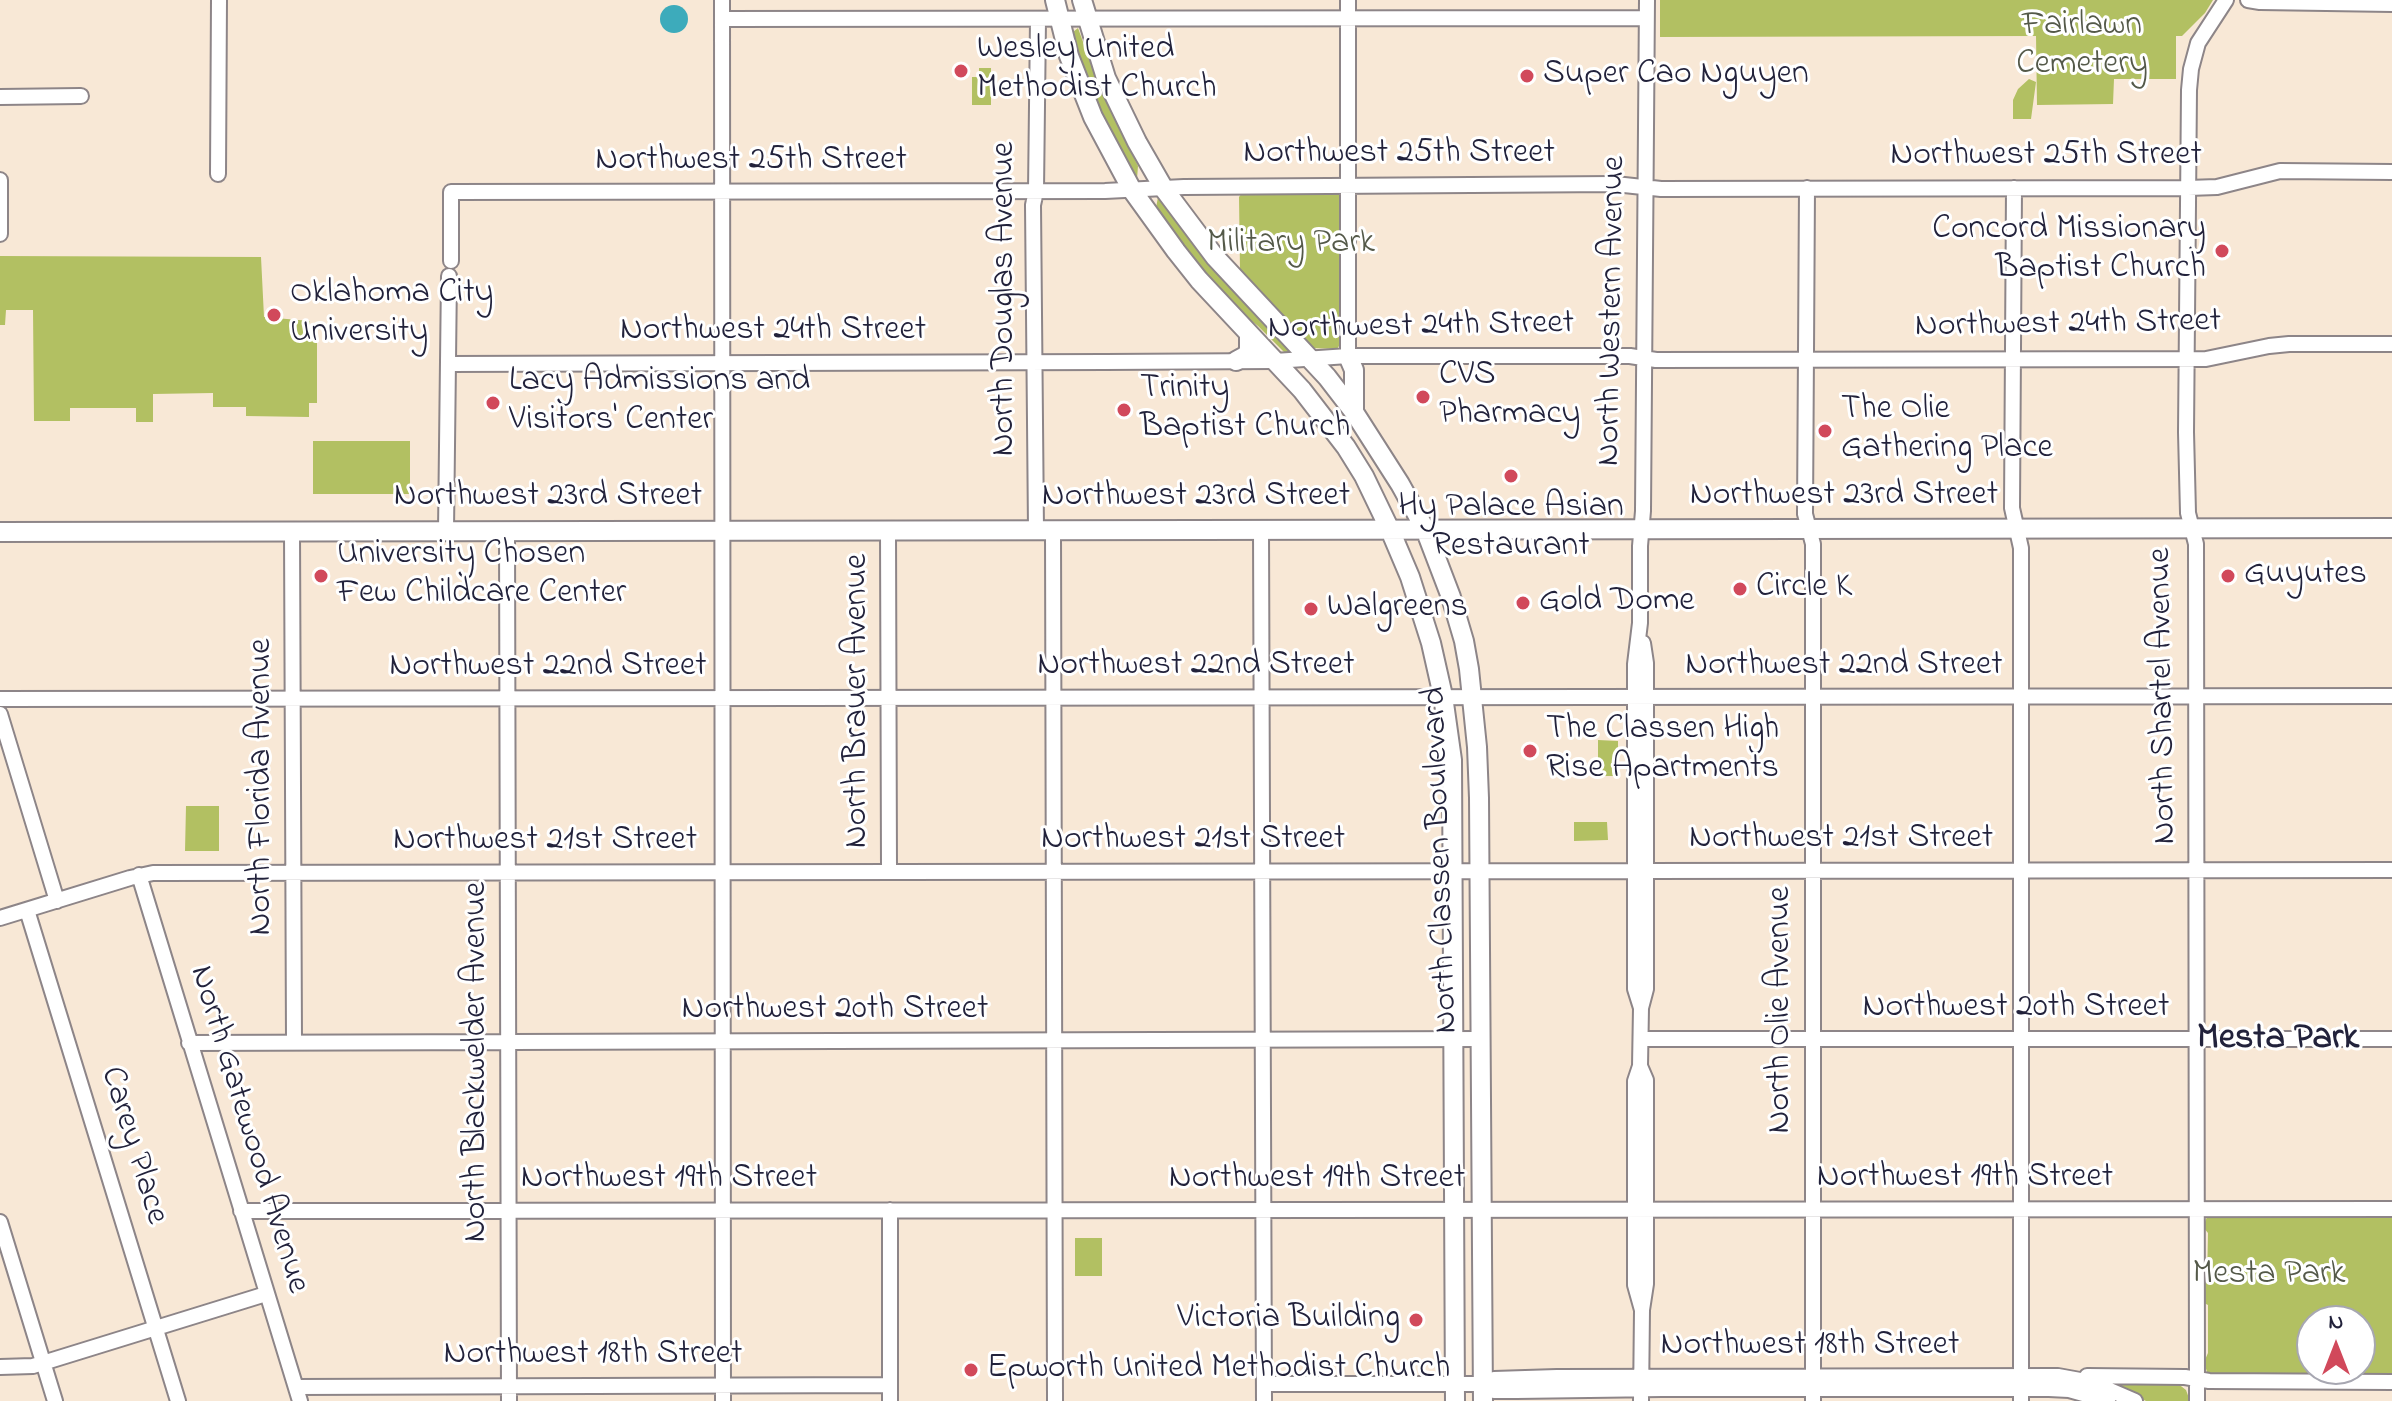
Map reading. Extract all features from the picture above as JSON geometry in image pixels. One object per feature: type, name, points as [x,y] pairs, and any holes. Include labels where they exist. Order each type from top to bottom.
[{"type":"main road","name":"North Classen Boulevard","points":[[1055,0],[1058,20],[1093,117],[1132,190],[1176,251],[1302,390],[1346,447],[1390,530],[1423,614],[1443,696],[1452,760],[1455,1392]]},
{"type":"main road","name":"North Classen Boulevard","points":[[1082,0],[1106,78],[1164,189],[1215,257],[1311,358],[1380,449],[1425,529],[1464,641],[1478,759],[1483,1393]]},
{"type":"main road","points":[[1236,361],[1248,352],[1249,334]]},
{"type":"main road","points":[[1348,356],[1354,370],[1354,412]]},
{"type":"main road","name":"Northwest 23rd Street","points":[[0,532],[2392,528]]},
{"type":"street","points":[[218,174],[219,0]]},
{"type":"street","points":[[722,0],[723,1393]]},
{"type":"street","points":[[1348,0],[1348,356]]},
{"type":"street","name":"North Western Avenue","points":[[1642,1390],[1642,1310],[1635,1285],[1641,1209],[1635,1081],[1640,1066],[1641,1008],[1635,989],[1640,870],[1640,697],[1646,663],[1640,623],[1647,0]]},
{"type":"street","name":"North Shartel Avenue","points":[[2197,1401],[2196,544],[2188,513],[2186,432],[2189,90],[2193,56],[2202,34],[2226,0]]},
{"type":"street","points":[[2248,0],[2392,4]]},
{"type":"street","points":[[722,19],[1646,18]]},
{"type":"street","name":"North Douglas Avenue","points":[[1038,20],[1036,191],[1033,205],[1035,362],[1053,697],[1055,1401]]},
{"type":"street","points":[[0,97],[81,96]]},
{"type":"street","name":"Northwest 25th Street","points":[[449,364],[451,192],[1036,191],[1633,184],[1657,189],[2188,188],[2235,184],[2280,171],[2392,172]]},
{"type":"street","points":[[0,180],[0,234]]},
{"type":"street","name":"North Olie Avenue","points":[[1807,188],[1805,514],[1813,544],[1813,1389]]},
{"type":"street","points":[[2014,188],[2012,508],[2021,548],[2021,1389]]},
{"type":"street","name":"Northwest 24th Street","points":[[449,364],[1275,361],[1348,356],[1630,356],[1656,360],[2187,359],[2217,358],[2289,344],[2392,344]]},
{"type":"street","points":[[446,531],[449,364]]},
{"type":"street","name":"North Blackwelder Avenue","points":[[507,530],[509,1394]]},
{"type":"street","name":"North Brauer Avenue","points":[[888,530],[889,871]]},
{"type":"street","points":[[1261,530],[1264,1401]]},
{"type":"street","name":"North Florida Avenue","points":[[292,531],[294,1042]]},
{"type":"street","name":"Northwest 22nd Street","points":[[0,699],[2392,696]]},
{"type":"street","points":[[0,714],[57,901]]},
{"type":"street","name":"Northwest 21st Street","points":[[0,918],[139,875],[170,872],[2392,870]]},
{"type":"street","name":"North Gatewood Avenue","points":[[139,875],[298,1394]]},
{"type":"street","name":"Carey Place","points":[[27,910],[178,1401]]},
{"type":"street","name":"Northwest 20th Street","points":[[189,1043],[1481,1039]]},
{"type":"street","name":"Northwest 20th Street","points":[[1641,1039],[2392,1039]]},
{"type":"street","name":"Northwest 19th Street","points":[[241,1211],[2392,1209]]},
{"type":"street","points":[[890,1210],[890,1401]]},
{"type":"street","points":[[0,1222],[55,1401]]},
{"type":"street","points":[[0,1367],[43,1363],[266,1294]]},
{"type":"street","points":[[2058,1376],[2392,1382]]},
{"type":"street","name":"Northwest 18th Street","points":[[2021,1389],[2058,1376],[2091,1382],[2135,1401]]},
{"type":"street","name":"Northwest 18th Street","points":[[1264,1384],[1483,1393],[1576,1384],[1642,1390],[2021,1389],[2069,1390],[2108,1401]]},
{"type":"street","name":"Northwest 18th Street","points":[[298,1394],[723,1393],[890,1385]]},
{"type":"green space","name":"Fairlawn Cemetery","points":[[1660,0],[2213,0],[2205,13],[2182,36],[2176,36],[2176,79],[2114,79],[2113,104],[2037,105],[2036,36],[1660,37]]},
{"type":"green space","points":[[1078,28],[1099,86],[1138,166],[1135,180],[1109,137],[1071,40]]},
{"type":"green space","points":[[979,68],[991,68],[991,105],[972,105],[972,77],[979,77]]},
{"type":"green space","points":[[2029,79],[2036,82],[2031,119],[2013,119],[2013,100],[2018,89]]},
{"type":"green space","name":"Military Park","points":[[1242,193],[1338,193],[1341,197],[1341,343],[1337,349],[1312,348],[1240,270],[1239,197]]},
{"type":"green space","points":[[1158,197],[1225,282],[1289,346],[1288,356],[1231,305],[1202,274],[1156,208]]},
{"type":"green space","points":[[0,256],[261,257],[264,317],[310,321],[310,334],[317,335],[317,403],[309,403],[309,417],[246,416],[246,407],[213,407],[213,393],[153,394],[153,422],[136,422],[136,408],[70,408],[70,421],[34,421],[33,310],[6,310],[5,325],[0,325]]},
{"type":"green space","points":[[313,441],[410,441],[410,494],[313,494]]},
{"type":"green space","points":[[1598,740],[1618,741],[1618,776],[1598,776]]},
{"type":"green space","points":[[186,806],[219,806],[219,851],[185,851]]},
{"type":"green space","points":[[1574,822],[1607,822],[1608,840],[1574,841]]},
{"type":"green space","name":"Mesta Park","points":[[2392,1214],[2392,1376],[2376,1376],[2376,1305],[2296,1305],[2296,1375],[2211,1375],[2207,1372],[2204,1362],[2208,1353],[2208,1305],[2204,1303],[2203,1284],[2207,1282],[2208,1233],[2203,1227],[2207,1217]]},
{"type":"green space","points":[[1075,1238],[1102,1238],[1102,1276],[1075,1276]]},
{"type":"green space","points":[[2113,1383],[2177,1383],[2186,1390],[2190,1401],[2146,1401]]},
{"type":"water","points":[[674,5],[684,9],[688,19],[684,29],[674,33],[664,29],[660,19],[664,9]]},
{"type":"place","name":"Wesley United Methodist Church","points":[[961,71]]},
{"type":"place","name":"Super Cao Nguyen","points":[[1527,76]]},
{"type":"place","name":"Concord Missionary Baptist Church","points":[[2222,251]]},
{"type":"place","name":"Oklahoma City University","points":[[274,315]]},
{"type":"place","name":"CVS Pharmacy","points":[[1423,397]]},
{"type":"place","name":"Lacy Admissions and Visitors' Center","points":[[493,403]]},
{"type":"place","name":"Trinity Baptist Church","points":[[1124,410]]},
{"type":"place","name":"The Olie Gathering Place","points":[[1825,431]]},
{"type":"place","name":"Hy Palace Asian Restaurant","points":[[1511,476]]},
{"type":"place","name":"University Chosen Few Childcare Center","points":[[321,576]]},
{"type":"place","name":"Guyutes","points":[[2228,576]]},
{"type":"place","name":"Circle K","points":[[1740,589]]},
{"type":"place","name":"Gold Dome","points":[[1523,603]]},
{"type":"place","name":"Walgreens","points":[[1311,609]]},
{"type":"place","name":"The Classen High Rise Apartments","points":[[1530,751]]},
{"type":"place","name":"Victoria Building","points":[[1416,1320]]},
{"type":"place","name":"Epworth United Methodist Church","points":[[971,1370]]},
{"type":"district","name":"Mesta Park","points":[[2278,1041]]}]
